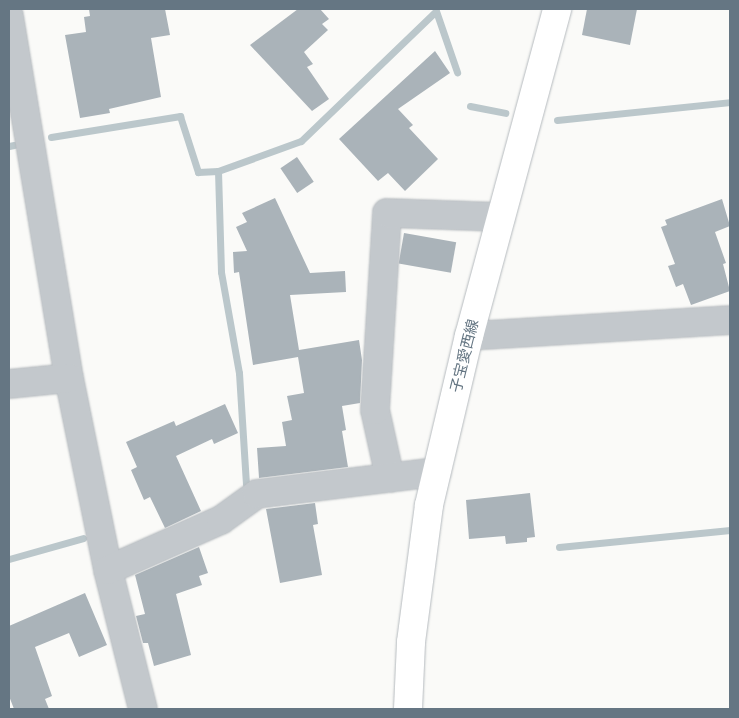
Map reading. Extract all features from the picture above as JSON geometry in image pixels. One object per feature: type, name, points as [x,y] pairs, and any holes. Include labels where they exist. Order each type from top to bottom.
[{"type":"main road","name":"子宝愛西線","points":[[408,709],[411,642],[429,505],[469,336],[557,9]]},
{"type":"street","points":[[9,16],[69,378],[108,570],[143,709]]},
{"type":"street","points":[[390,478],[375,410],[387,213],[501,217]]},
{"type":"street","points":[[469,336],[730,320]]},
{"type":"street","points":[[9,384],[69,378]]},
{"type":"street","points":[[108,570],[221,520],[257,494],[438,472]]},
{"type":"building","points":[[89,9],[165,9],[170,35],[151,38],[161,97],[109,109],[110,113],[80,118],[65,35],[86,32],[84,17],[90,16]]},
{"type":"building","points":[[298,9],[320,9],[329,19],[322,24],[328,30],[304,52],[313,64],[307,67],[329,99],[312,111],[250,45]]},
{"type":"building","points":[[587,9],[637,9],[630,45],[582,35]]},
{"type":"building","points":[[435,51],[450,73],[398,109],[413,125],[409,128],[438,159],[405,191],[388,173],[378,181],[339,139]]},
{"type":"building","points":[[297,157],[314,182],[297,193],[280,168]]},
{"type":"building","points":[[275,198],[310,273],[345,271],[346,292],[290,295],[299,350],[359,340],[362,360],[360,403],[342,406],[346,430],[342,431],[348,467],[259,478],[257,448],[286,446],[282,422],[292,420],[287,396],[304,393],[298,357],[253,365],[239,272],[234,273],[233,252],[247,251],[236,227],[247,222],[242,213]]},
{"type":"building","points":[[722,199],[730,226],[715,232],[726,263],[723,264],[730,291],[691,305],[683,284],[676,287],[668,266],[675,264],[661,227],[667,225],[665,220]]},
{"type":"building","points":[[404,233],[456,242],[451,273],[399,264]]},
{"type":"building","points":[[225,404],[238,433],[214,444],[212,439],[176,456],[201,511],[165,528],[150,497],[144,500],[131,470],[137,467],[126,442],[174,421],[176,426]]},
{"type":"building","points":[[530,493],[535,537],[527,538],[527,542],[506,544],[505,536],[469,539],[466,500]]},
{"type":"building","points":[[315,503],[318,524],[313,525],[322,575],[280,583],[266,509]]},
{"type":"building","points":[[199,547],[208,573],[199,576],[202,585],[176,594],[191,655],[154,666],[148,643],[143,643],[136,616],[145,614],[135,575]]},
{"type":"building","points":[[85,593],[107,645],[79,657],[69,633],[35,647],[52,696],[45,699],[49,709],[14,709],[9,696],[9,626]]},
{"type":"waterway","points":[[51,137],[180,116],[198,172],[218,171],[301,141],[436,11],[457,72]]},
{"type":"waterway","points":[[557,120],[730,102]]},
{"type":"waterway","points":[[470,106],[505,113]]},
{"type":"waterway","points":[[9,146],[14,145]]},
{"type":"waterway","points":[[218,171],[221,272],[239,373],[246,484]]},
{"type":"waterway","points":[[559,547],[730,530]]},
{"type":"waterway","points":[[9,559],[83,538]]}]
